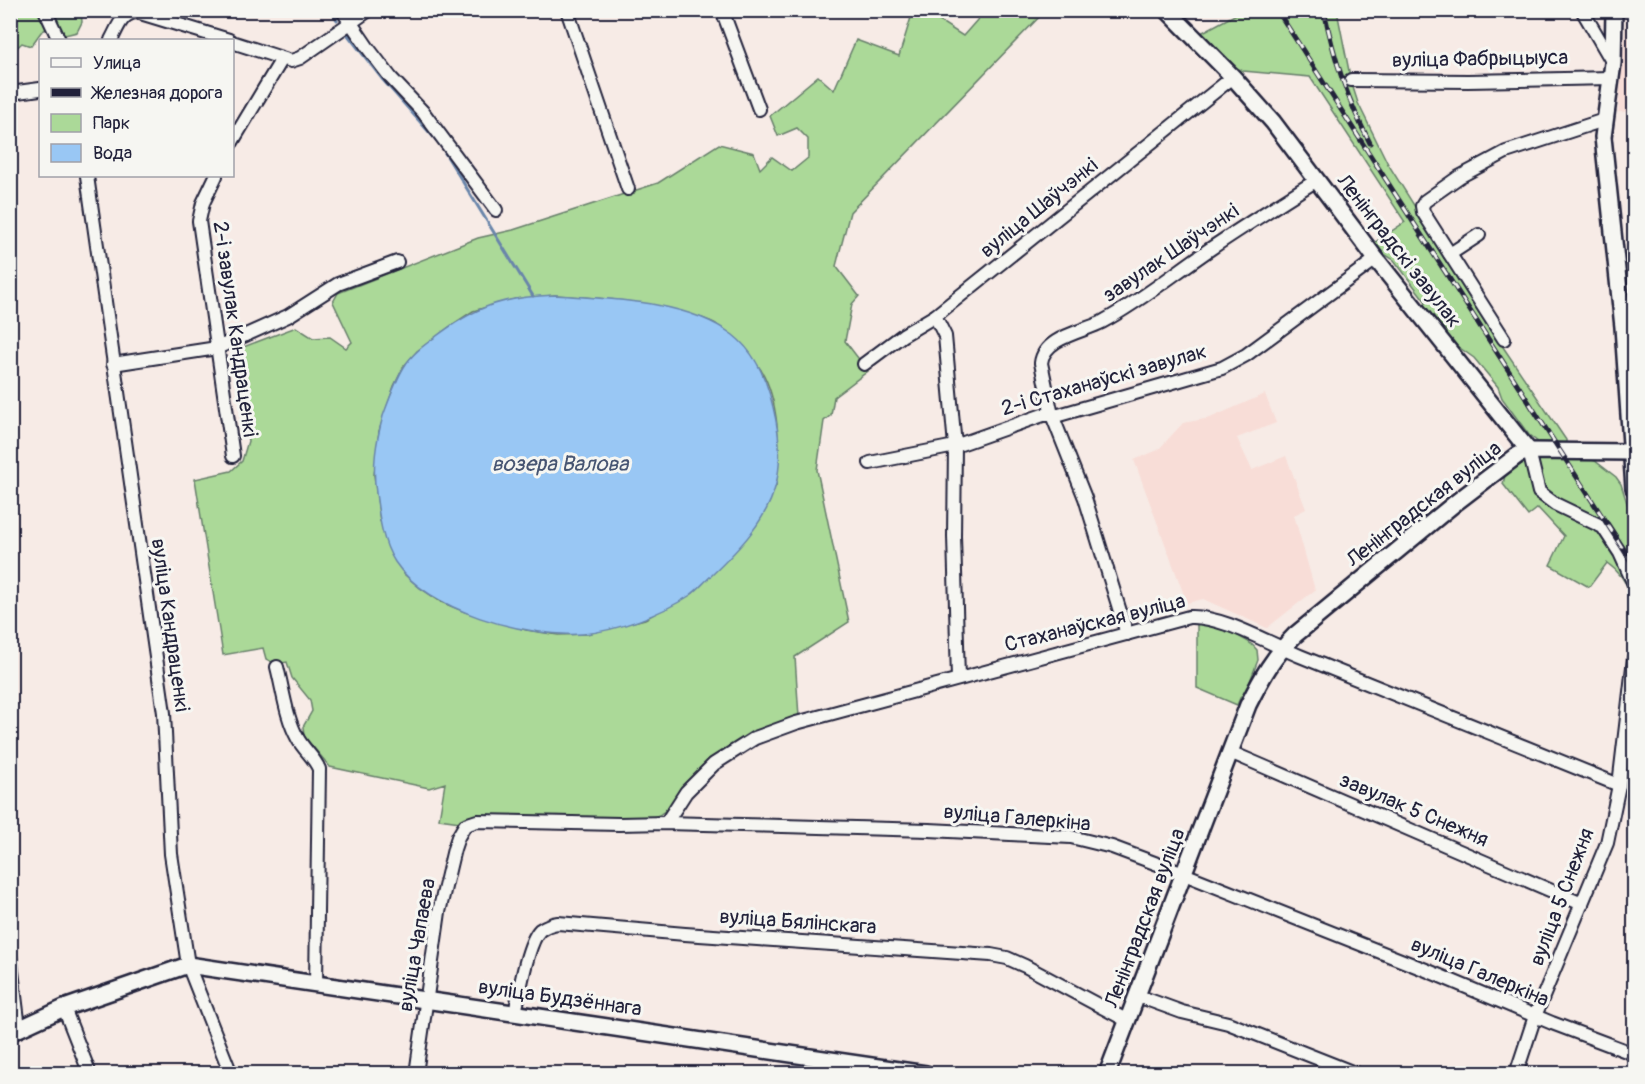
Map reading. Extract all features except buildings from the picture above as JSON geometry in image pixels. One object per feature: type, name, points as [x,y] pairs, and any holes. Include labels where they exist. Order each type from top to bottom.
[{"type":"street","points":[[45,10],[58,39]]},
{"type":"street","points":[[342,10],[391,78],[423,112],[496,210]]},
{"type":"street","points":[[234,42],[291,61],[300,58],[369,10]]},
{"type":"street","points":[[567,10],[628,189]]},
{"type":"street","points":[[722,10],[759,109]]},
{"type":"street","points":[[1167,10],[1233,77]]},
{"type":"street","points":[[1582,10],[1612,70]]},
{"type":"street","points":[[1614,10],[1612,70],[1604,120],[1604,137],[1623,327],[1635,488]]},
{"type":"street","points":[[112,39],[123,18],[129,12],[137,12],[225,39]]},
{"type":"street","points":[[234,139],[282,59]]},
{"type":"street","name":"вуліца Фабрыцыуса","points":[[1350,81],[1468,81],[1612,70]]},
{"type":"street","name":"Ленінградскі завулак","points":[[1233,77],[1273,122],[1376,259],[1529,451]]},
{"type":"street","name":"вуліца Шаўчэнкі","points":[[864,364],[903,335],[935,316],[1233,77]]},
{"type":"street","points":[[10,93],[39,88]]},
{"type":"street","points":[[1504,339],[1423,212],[1422,206],[1425,201],[1459,177],[1506,152],[1604,120]]},
{"type":"street","name":"вуліца Кандраценкі","points":[[87,177],[164,713],[171,854],[188,965],[231,1074]]},
{"type":"street","name":"2-і завулак Кандраценкі","points":[[216,177],[203,203],[199,221],[233,456]]},
{"type":"street","name":"завулак Шаўчэнкі","points":[[1052,415],[1041,363],[1044,351],[1052,344],[1101,322],[1138,300],[1213,247],[1317,180]]},
{"type":"street","points":[[1450,254],[1479,235]]},
{"type":"street","name":"2-і Стаханаўскі завулак","points":[[870,463],[955,446],[1043,415],[1059,415],[1222,368],[1246,355],[1376,259]]},
{"type":"street","points":[[113,364],[217,348],[288,316],[338,284],[398,262]]},
{"type":"street","points":[[935,316],[945,336],[955,446],[954,536],[958,679]]},
{"type":"street","points":[[1052,415],[1085,498],[1127,634]]},
{"type":"street","points":[[1529,451],[1539,492],[1555,504],[1603,527],[1635,584]]},
{"type":"street","name":"Ленінградская вуліца","points":[[1107,1074],[1248,705],[1266,668],[1281,648],[1294,634],[1507,462],[1529,451],[1632,452]]},
{"type":"street","name":"Стаханаўская вуліца","points":[[666,822],[686,792],[714,764],[755,738],[796,723],[1189,617],[1202,616],[1619,785]]},
{"type":"street","name":"вуліца 5 Снежня","points":[[1516,1074],[1535,1016],[1607,843],[1619,785],[1635,658]]},
{"type":"street","points":[[277,667],[293,729],[319,769],[316,984]]},
{"type":"street","name":"завулак 5 Снежня","points":[[1230,752],[1582,904]]},
{"type":"street","name":"вуліца Галеркіна","points":[[465,825],[477,821],[619,824],[666,822],[1071,837],[1112,847],[1184,874],[1635,1054]]},
{"type":"street","name":"вуліца Чапаева","points":[[416,1074],[439,912],[458,837],[465,825]]},
{"type":"street","name":"вуліца Бялінскага","points":[[515,1014],[534,938],[549,924],[558,923],[991,955],[1007,958],[1025,966],[1128,1021]]},
{"type":"street","points":[[10,955],[15,1030],[64,1008],[188,965]]},
{"type":"street","name":"вуліца Будзённага","points":[[188,965],[926,1074]]},
{"type":"street","points":[[1138,996],[1182,1012],[1228,1023],[1357,1074]]},
{"type":"street","points":[[64,1008],[90,1074]]},
{"type":"shaded area","points":[[1627,11],[1634,11],[1634,111],[1618,112]]},
{"type":"shaded area","points":[[1265,394],[1276,423],[1237,438],[1252,470],[1286,456],[1306,509],[1294,515],[1315,590],[1267,628],[1203,599],[1187,603],[1134,460],[1158,450],[1183,423],[1210,418]]},
{"type":"green space","points":[[11,11],[81,11],[82,22],[77,32],[65,35],[57,22],[41,32],[31,46],[22,43],[11,53]]},
{"type":"green space","points":[[913,11],[924,11],[963,36],[985,11],[1045,11],[850,212],[836,266],[859,296],[852,304],[845,341],[868,371],[834,397],[831,415],[824,421],[817,470],[849,622],[795,657],[799,717],[753,733],[669,808],[648,819],[470,816],[460,822],[439,819],[445,783],[429,788],[330,767],[304,736],[303,727],[312,711],[310,700],[292,678],[287,662],[276,664],[266,659],[263,648],[223,655],[195,479],[231,471],[242,461],[248,441],[233,351],[296,327],[313,338],[330,337],[346,348],[352,342],[333,302],[338,293],[478,238],[513,230],[658,183],[719,144],[754,153],[760,169],[772,157],[792,171],[808,158],[808,139],[797,128],[778,136],[770,116],[818,76],[834,90],[856,40],[899,56]],"holes":[[[555,295],[650,305],[716,324],[761,370],[772,396],[777,427],[776,486],[693,593],[645,619],[587,634],[558,635],[526,630],[465,612],[441,602],[420,588],[404,574],[380,521],[374,475],[379,431],[394,386],[404,366],[417,351],[473,311],[515,299]]]},
{"type":"green space","points":[[1242,11],[1337,11],[1351,81],[1358,103],[1388,164],[1566,443],[1538,442],[1529,435],[1502,398],[1498,387],[1474,358],[1457,346],[1422,306],[1426,302],[1394,260],[1381,252],[1374,243],[1405,222],[1310,77],[1243,71],[1229,64],[1201,33]]},
{"type":"green space","points":[[1585,457],[1595,461],[1616,477],[1621,484],[1634,525],[1634,636],[1630,635],[1630,595],[1623,578],[1607,563],[1589,587],[1550,565],[1564,536],[1538,508],[1528,516],[1503,484],[1506,471],[1526,463],[1544,459]]},
{"type":"green space","points":[[1197,623],[1230,632],[1257,650],[1258,660],[1244,697],[1241,696],[1237,705],[1197,688]]},
{"type":"water","name":"возера Валова","points":[[555,295],[624,300],[671,308],[714,323],[733,335],[748,350],[764,377],[771,397],[779,445],[776,484],[772,498],[759,523],[698,589],[678,603],[638,621],[583,634],[534,631],[480,618],[430,594],[410,579],[395,562],[387,546],[378,511],[374,473],[378,435],[383,416],[398,379],[414,355],[449,327],[490,305],[520,298]]},
{"type":"waterway","points":[[331,10],[337,20]]},
{"type":"waterway","points":[[348,35],[383,80],[437,141]]},
{"type":"waterway","points":[[445,153],[533,296]]},
{"type":"railway","points":[[1277,10],[1634,566]]},
{"type":"railway","points":[[1324,10],[1342,78],[1370,143]]}]
